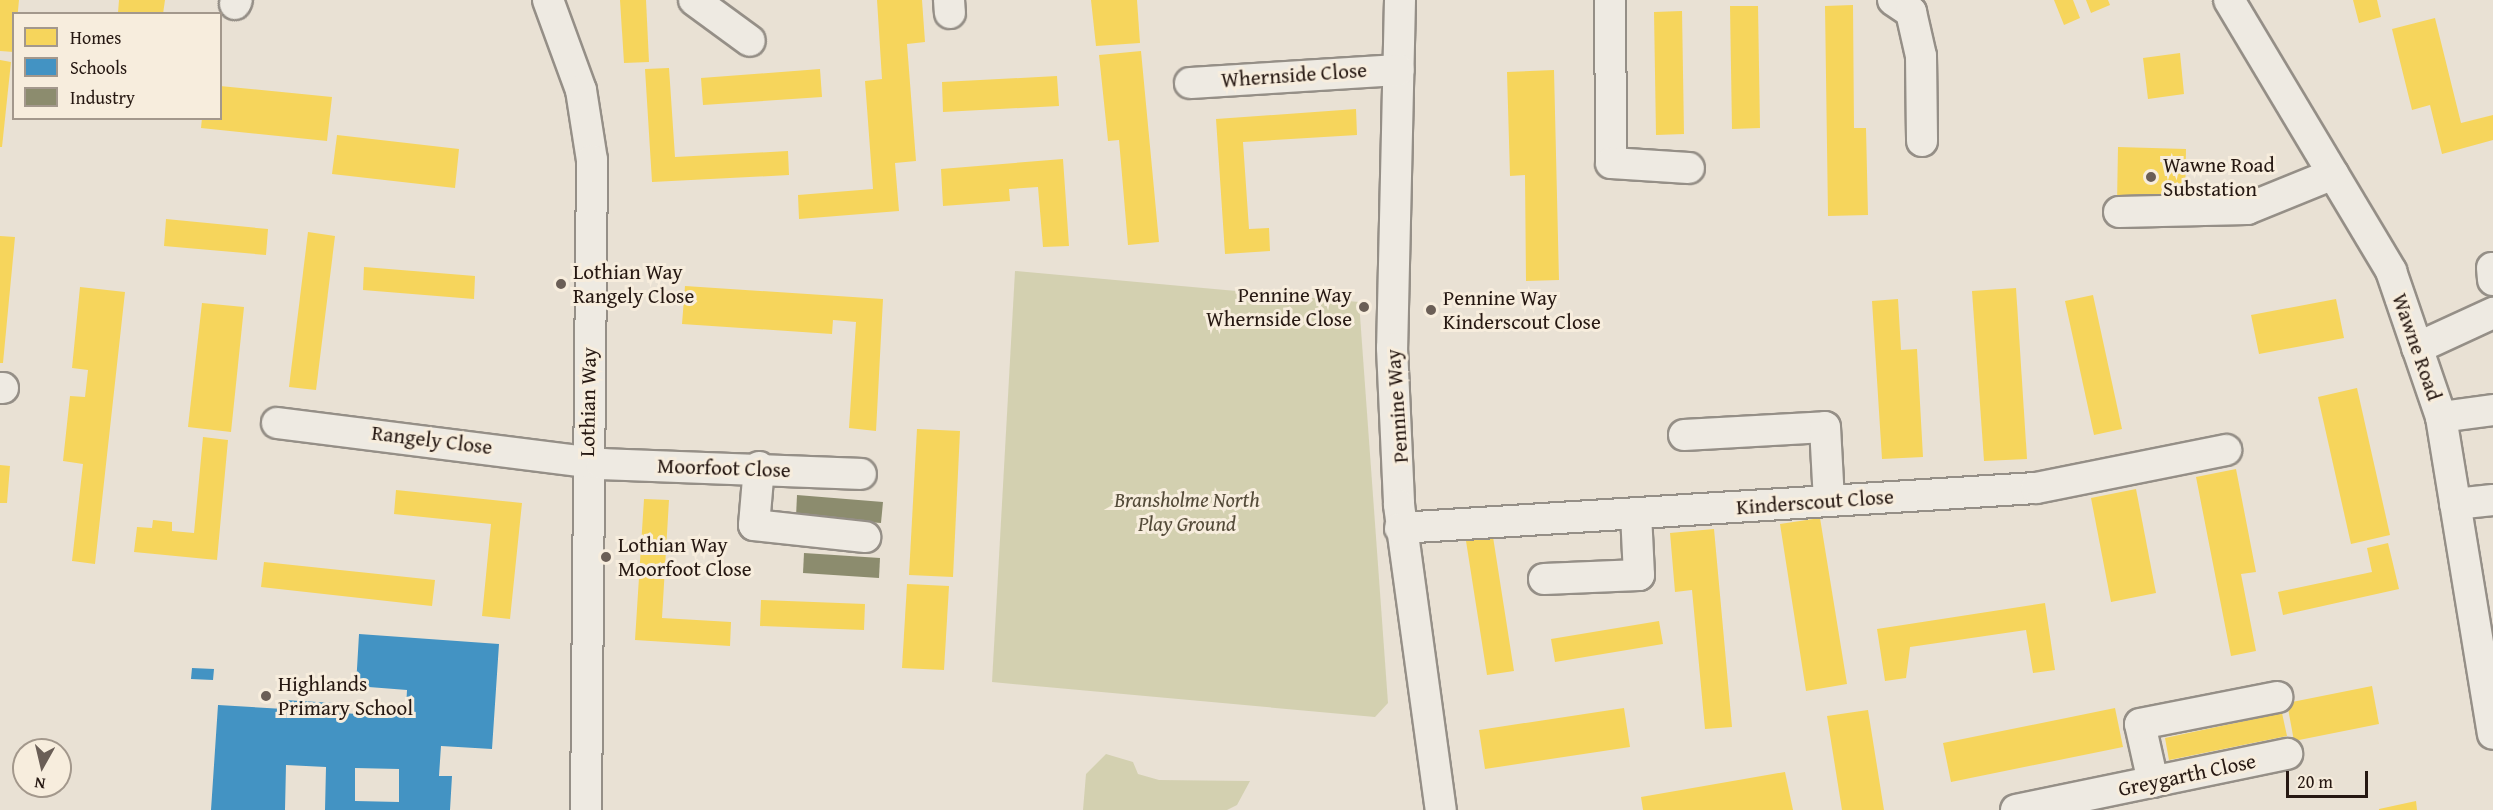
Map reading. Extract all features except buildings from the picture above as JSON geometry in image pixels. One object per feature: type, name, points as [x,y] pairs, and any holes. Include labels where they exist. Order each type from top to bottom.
[{"type":"street","name":"Lothian Way","points":[[548,0],[581,90],[592,160],[587,460],[586,810]]},
{"type":"street","points":[[694,0],[750,40]]},
{"type":"street","name":"Pennine Way","points":[[1400,0],[1392,348],[1400,528],[1440,810]]},
{"type":"street","points":[[1610,0],[1611,163],[1689,168]]},
{"type":"street","points":[[1893,0],[1911,12],[1921,56],[1922,141]]},
{"type":"street","name":"Wawne Road","points":[[2229,0],[2391,271],[2441,417],[2455,504],[2483,612],[2493,734]]},
{"type":"street","name":"Whernside Close","points":[[1190,83],[1398,70]]},
{"type":"street","points":[[2119,212],[2247,209],[2333,174]]},
{"type":"street","points":[[2417,348],[2491,319],[2493,313]]},
{"type":"street","points":[[2441,417],[2493,410]]},
{"type":"street","name":"Rangely Close","points":[[277,423],[587,460]]},
{"type":"street","points":[[1684,435],[1825,427],[1828,500]]},
{"type":"street","name":"Kinderscout Close","points":[[1400,528],[2036,488],[2226,450]]},
{"type":"street","name":"Moorfoot Close","points":[[587,460],[697,470],[759,467],[861,474]]},
{"type":"street","points":[[759,467],[754,525],[865,537]]},
{"type":"street","points":[[2455,504],[2493,500]]},
{"type":"street","points":[[1544,579],[1639,575],[1636,513]]},
{"type":"street","points":[[2154,782],[2140,724],[2277,698]]},
{"type":"street","name":"Greygarth Close","points":[[2016,810],[2287,754]]},
{"type":"green space","name":"Bransholme North Play Ground","points":[[1015,271],[1359,302],[1388,703],[1375,717],[992,682]]},
{"type":"green space","points":[[1106,754],[1133,762],[1138,774],[1159,780],[1250,781],[1237,805],[1227,810],[1083,810],[1086,774]]},
{"type":"place","name":"Wawne Road Substation","points":[[2151,177]]},
{"type":"place","name":"Lothian Way Rangely Close","points":[[561,284]]},
{"type":"place","name":"Pennine Way Whernside Close","points":[[1364,307]]},
{"type":"place","name":"Pennine Way Kinderscout Close","points":[[1431,310]]},
{"type":"place","name":"Lothian Way Moorfoot Close","points":[[606,557]]},
{"type":"place","name":"Highlands Primary School","points":[[266,696]]}]
